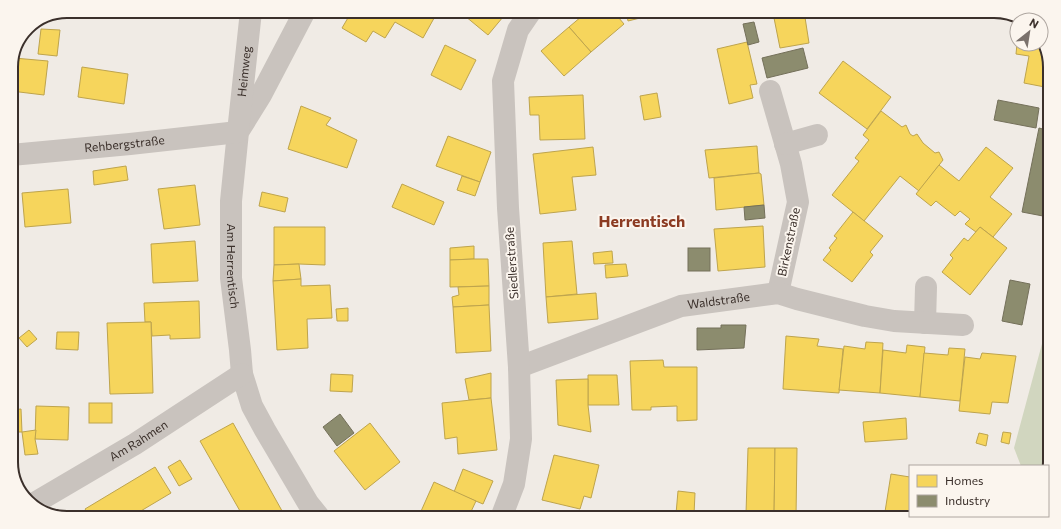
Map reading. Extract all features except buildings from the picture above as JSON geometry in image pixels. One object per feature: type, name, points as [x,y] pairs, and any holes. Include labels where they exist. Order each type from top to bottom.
[{"type":"street","name":"Heimweg","points":[[238,132],[250,18]]},
{"type":"street","name":"Am Herrentisch","points":[[301,18],[261,95],[238,132],[231,201],[230,278],[242,374],[252,406],[308,503],[314,511]]},
{"type":"street","name":"Siedlerstraße","points":[[504,511],[514,484],[521,439],[519,367],[508,208],[503,81],[518,30],[526,18]]},
{"type":"street","name":"Birkenstraße","points":[[770,91],[791,164],[798,202],[778,293]]},
{"type":"street","name":"Rehbergstraße","points":[[18,154],[238,132]]},
{"type":"street","points":[[785,144],[817,135]]},
{"type":"street","points":[[925,323],[926,287]]},
{"type":"street","name":"Waldstraße","points":[[519,367],[681,306],[778,293],[865,316],[894,321],[963,324]]},
{"type":"street","name":"Am Rahmen","points":[[38,501],[135,444],[242,374]]},
{"type":"green space","points":[[1043,340],[1043,465],[1021,465],[1014,448]]},
{"type":"district","name":"Herrentisch","points":[[642,221]]}]
